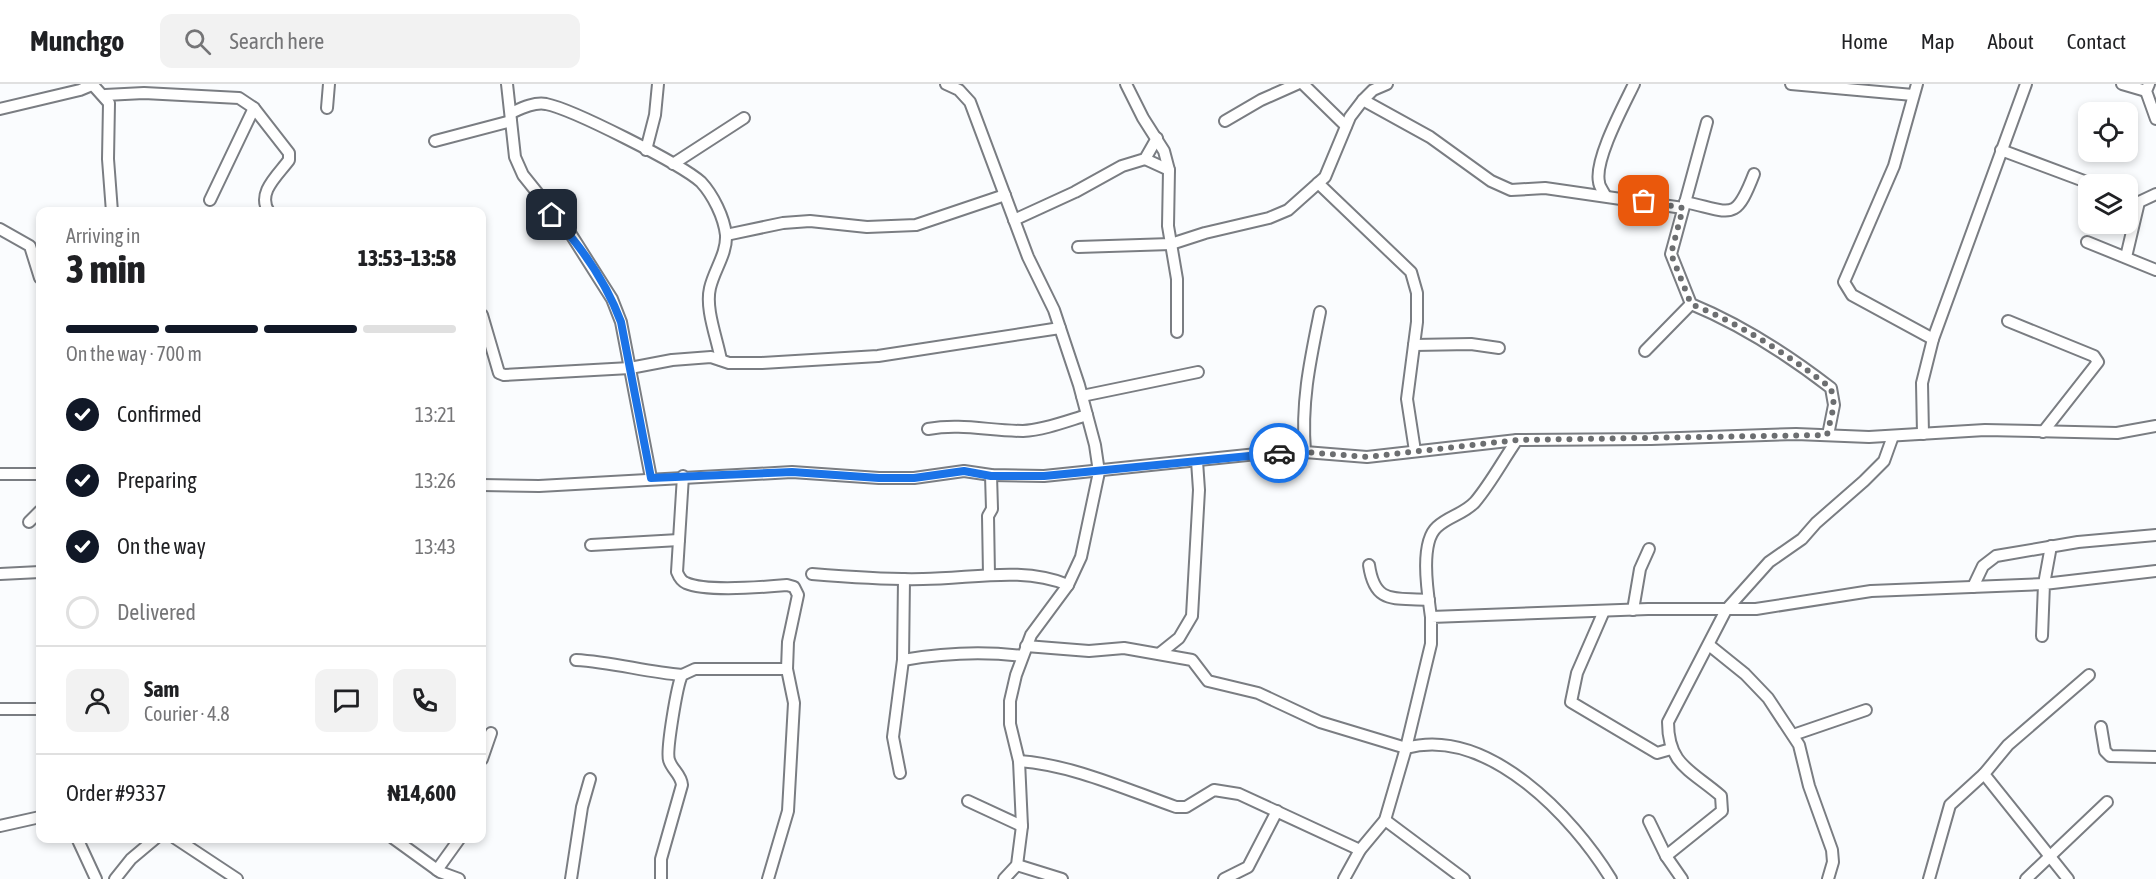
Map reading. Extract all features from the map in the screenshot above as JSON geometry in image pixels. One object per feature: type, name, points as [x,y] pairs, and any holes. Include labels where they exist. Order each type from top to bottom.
[{"type":"street","points":[[0,109],[80,90],[92,84],[105,95],[109,103],[108,159],[112,207]]},
{"type":"street","points":[[327,108],[328,84]]},
{"type":"street","points":[[507,84],[515,157],[523,175],[572,237],[612,298],[621,322],[651,478]]},
{"type":"street","points":[[646,150],[655,115],[658,84]]},
{"type":"street","points":[[946,84],[959,90],[970,102],[1014,220],[1060,328],[1082,396],[1095,445],[1099,472],[1081,557],[1068,585],[1042,616],[1024,651],[1010,701],[1010,724],[1019,761],[1022,826],[1017,865],[1004,879]]},
{"type":"street","points":[[1126,84],[1164,152],[1168,170],[1171,244],[1177,279],[1177,332]]},
{"type":"street","points":[[1225,121],[1261,99],[1297,84]]},
{"type":"street","points":[[1303,84],[1346,126]]},
{"type":"street","points":[[1078,247],[1171,244],[1205,233],[1269,218],[1288,210],[1325,177],[1346,126],[1363,100],[1373,90],[1387,84]]},
{"type":"street","points":[[1605,195],[1599,182],[1599,169],[1607,141],[1634,84]]},
{"type":"street","points":[[1791,84],[1913,95]]},
{"type":"street","points":[[1917,84],[1894,166],[1844,282],[1852,295],[1932,339]]},
{"type":"street","points":[[1923,434],[1922,383],[1932,339],[2026,84]]},
{"type":"street","points":[[2122,84],[2148,88],[2156,119]]},
{"type":"street","points":[[105,95],[144,93],[239,98],[254,108],[289,153],[289,160],[264,195],[266,207]]},
{"type":"street","points":[[1363,100],[1430,137],[1491,181],[1511,190],[1545,188],[1725,211],[1736,210],[1743,203],[1754,174]]},
{"type":"street","points":[[435,141],[511,117],[532,104],[546,104],[690,173],[714,200],[726,235],[724,250],[709,289],[709,303],[721,360]]},
{"type":"street","points":[[210,200],[254,108]]},
{"type":"street","points":[[673,164],[744,118]]},
{"type":"street","points":[[1707,122],[1671,254],[1691,304],[1725,318],[1760,338],[1831,388],[1834,405],[1827,435]]},
{"type":"street","points":[[1145,159],[1157,138]]},
{"type":"street","points":[[2001,150],[2078,179]]},
{"type":"street","points":[[1014,220],[1075,192],[1122,166],[1145,159],[1168,170]]},
{"type":"street","points":[[1318,183],[1411,272],[1417,293],[1414,345],[1407,399],[1415,451]]},
{"type":"street","points":[[2126,257],[2139,202],[2156,194]]},
{"type":"street","points":[[726,235],[810,221],[867,227],[916,225],[1005,195]]},
{"type":"street","points":[[0,229],[30,246],[36,265]]},
{"type":"street","points":[[2087,242],[2156,270]]},
{"type":"street","points":[[1645,351],[1691,304]]},
{"type":"street","points":[[1305,452],[1302,417],[1304,388],[1320,312]]},
{"type":"street","points":[[2008,321],[2094,356],[2098,362],[2043,432]]},
{"type":"street","points":[[486,329],[499,373],[504,375],[630,368],[672,360],[711,357],[729,363],[762,363],[878,356],[1060,328]]},
{"type":"street","points":[[1414,345],[1471,344],[1499,348]]},
{"type":"street","points":[[1082,396],[1198,372]]},
{"type":"street","points":[[928,429],[948,425],[1024,431],[1087,415]]},
{"type":"street","points":[[486,485],[538,486],[683,476],[792,472],[914,478],[964,471],[991,476],[1099,472],[1305,452],[1367,457],[1517,440],[1893,436],[1985,430],[2117,433],[2156,426]]},
{"type":"street","points":[[1666,856],[1722,811],[1724,802],[1721,796],[1675,759],[1668,742],[1668,722],[1726,610],[1769,562],[1802,539],[1816,523],[1884,461],[1893,436]]},
{"type":"street","points":[[1344,879],[1360,850],[1385,820],[1406,748],[1431,644],[1428,541],[1435,529],[1460,515],[1475,501],[1517,440]]},
{"type":"street","points":[[1159,654],[1179,638],[1192,616],[1199,490],[1197,461]]},
{"type":"street","points":[[0,474],[36,474]]},
{"type":"street","points":[[683,476],[677,572],[679,579],[686,584],[711,587],[787,585],[794,587],[798,595],[788,642],[787,669],[794,703],[789,801],[768,879]]},
{"type":"street","points":[[989,575],[988,516],[992,509],[991,476]]},
{"type":"street","points":[[29,522],[36,515]]},
{"type":"street","points":[[1973,587],[1983,566],[1996,556],[2051,546],[2156,535]]},
{"type":"street","points":[[591,545],[679,540]]},
{"type":"street","points":[[2042,636],[2044,584],[2051,546]]},
{"type":"street","points":[[1633,610],[1640,569],[1649,549]]},
{"type":"street","points":[[1369,565],[1372,583],[1379,594],[1392,599],[1429,600]]},
{"type":"street","points":[[1431,616],[1756,609],[1871,591],[2044,584],[2156,571]]},
{"type":"street","points":[[0,574],[36,572]]},
{"type":"street","points":[[813,574],[904,579],[1031,574],[1050,577],[1068,585]]},
{"type":"street","points":[[900,773],[894,737],[903,660],[904,579]]},
{"type":"street","points":[[1604,611],[1577,673],[1571,702],[1657,753],[1671,749]]},
{"type":"street","points":[[1179,638],[1182,658]]},
{"type":"street","points":[[1709,645],[1768,698],[1793,735],[1805,760],[1809,786],[1832,850],[1833,862],[1828,879]]},
{"type":"street","points":[[903,660],[957,652],[1089,651],[1124,648],[1192,660],[1209,681],[1258,693],[1320,722],[1406,748],[1430,745],[1459,749],[1517,776],[1545,797],[1611,879]]},
{"type":"street","points":[[576,660],[604,661],[646,672],[682,675],[695,669],[787,669]]},
{"type":"street","points":[[661,879],[661,859],[682,785],[681,777],[669,761],[668,747],[682,675]]},
{"type":"street","points":[[1929,879],[1950,805],[1984,774],[2015,739],[2089,675]]},
{"type":"street","points":[[0,709],[36,709]]},
{"type":"street","points":[[1793,735],[1866,710]]},
{"type":"street","points":[[2101,727],[2105,751],[2110,756],[2156,757]]},
{"type":"street","points":[[486,748],[491,734]]},
{"type":"street","points":[[1019,761],[1042,763],[1095,778],[1176,807],[1186,807],[1214,790],[1224,790],[1277,811],[1360,850]]},
{"type":"street","points":[[1984,774],[2068,879]]},
{"type":"street","points":[[571,879],[582,807],[590,779]]},
{"type":"street","points":[[968,801],[1022,826]]},
{"type":"street","points":[[2026,879],[2107,802]]},
{"type":"street","points":[[1224,879],[1248,867],[1277,811]]},
{"type":"street","points":[[0,826],[36,818]]},
{"type":"street","points":[[1385,820],[1464,879]]},
{"type":"street","points":[[1649,821],[1666,856],[1682,879]]},
{"type":"street","points":[[79,843],[96,879]]},
{"type":"street","points":[[115,879],[130,859],[150,843]]},
{"type":"street","points":[[183,843],[237,879]]},
{"type":"street","points":[[399,843],[437,873],[459,879]]},
{"type":"street","points":[[437,873],[457,843]]},
{"type":"street","points":[[1017,865],[1062,879]]},
{"type":"way so far","points":[[1279,453],[1305,452],[1367,457],[1434,447],[1517,440],[1651,439],[1761,434],[1827,435],[1834,405],[1831,388],[1760,338],[1725,318],[1691,304],[1679,279],[1671,254],[1683,208],[1644,201]]},
{"type":"route","points":[[552,215],[572,237],[612,298],[621,322],[651,478],[792,472],[914,478],[964,471],[991,476],[1044,476],[1279,453]]}]
